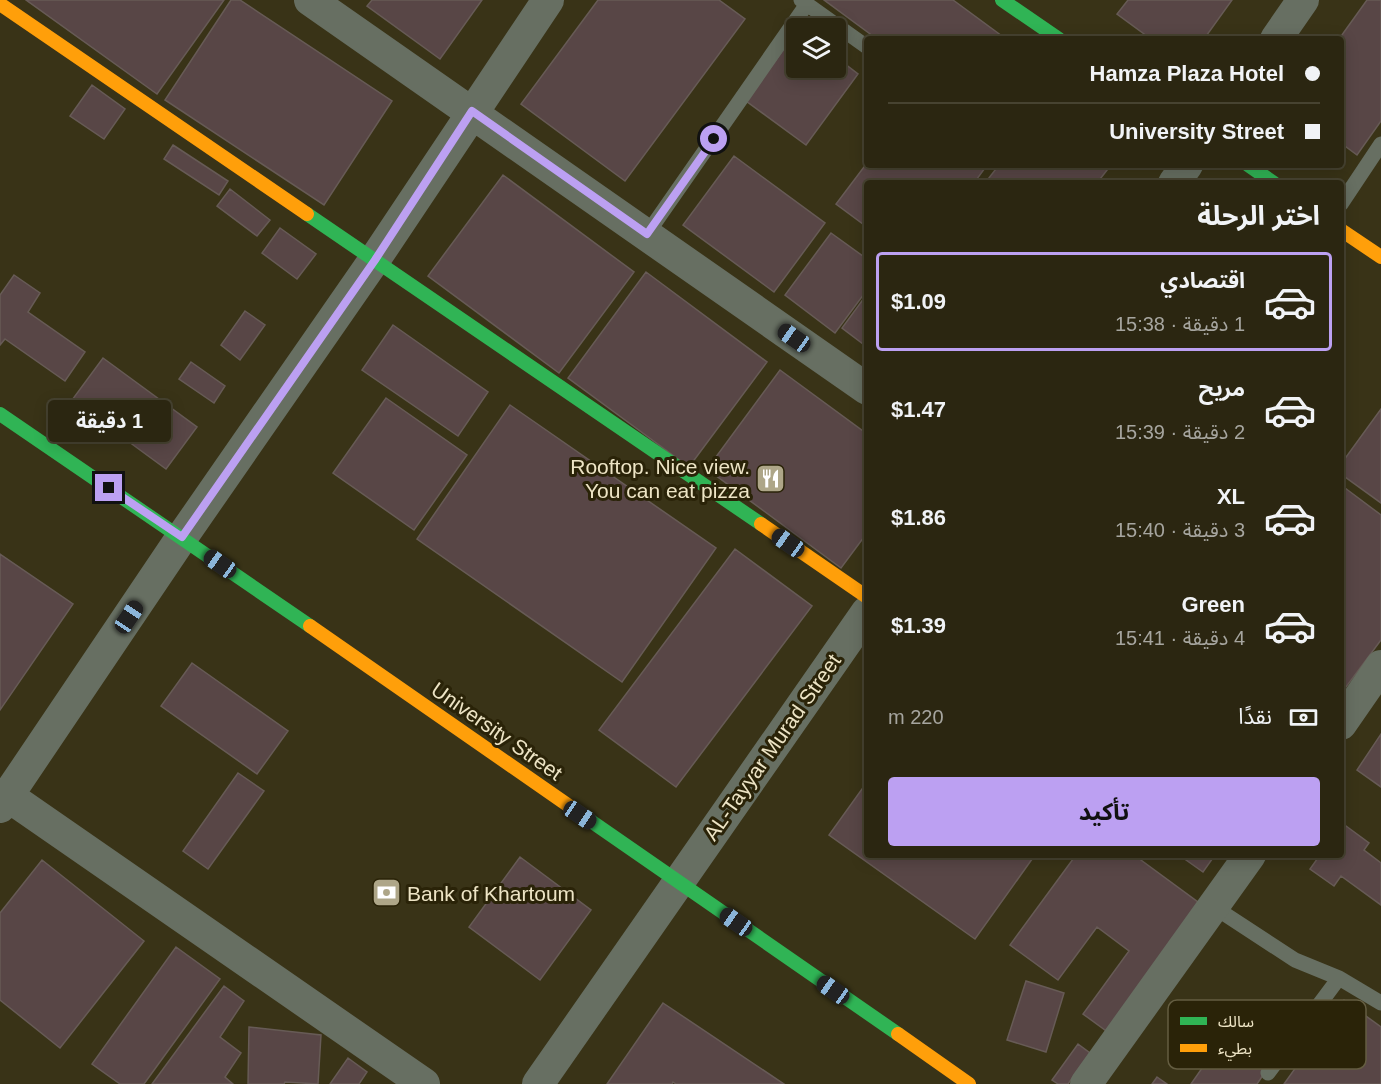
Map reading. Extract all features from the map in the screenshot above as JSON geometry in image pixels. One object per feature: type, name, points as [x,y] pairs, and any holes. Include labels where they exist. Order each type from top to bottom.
[{"type":"main road","points":[[1002,0],[1054,36]]},
{"type":"main road","points":[[0,4],[864,595]]},
{"type":"main road","points":[[1252,168],[1270,180]]},
{"type":"main road","points":[[1344,232],[1381,257]]},
{"type":"main road","name":"University Street","points":[[0,414],[182,537],[969,1084]]},
{"type":"street","points":[[310,0],[864,387]]},
{"type":"street","points":[[424,1084],[4,801],[182,537],[375,260],[548,0]]},
{"type":"street","points":[[1278,36],[1303,0]]},
{"type":"street","name":"AL-Tayyar Murad Street","points":[[538,1084],[864,616]]},
{"type":"street","points":[[1344,717],[1381,666]]},
{"type":"street","points":[[1086,1084],[1248,858]]},
{"type":"lane","points":[[647,234],[804,2],[864,45]]},
{"type":"lane","points":[[1344,200],[1381,144]]},
{"type":"lane","points":[[1214,907],[1295,960],[1339,978],[1381,1003]]},
{"type":"lane","points":[[1323,1000],[1339,978]]},
{"type":"lane","points":[[1268,1073],[1271,1069]]},
{"type":"building","points":[[26,0],[224,0],[157,94]]},
{"type":"building","points":[[231,0],[240,0],[392,101],[324,205],[165,100]]},
{"type":"building","points":[[372,0],[482,0],[440,59],[367,6]]},
{"type":"building","points":[[598,0],[719,0],[745,19],[625,181],[521,104]]},
{"type":"building","points":[[824,0],[953,0],[1002,36],[873,36]]},
{"type":"building","points":[[1128,0],[1232,0],[1206,36],[1147,36],[1117,14]]},
{"type":"building","points":[[1367,0],[1381,0],[1381,121],[1357,155],[1344,145],[1344,36],[1341,36]]},
{"type":"building","points":[[786,46],[786,78],[846,78],[846,65],[858,74],[806,145],[746,101]]},
{"type":"building","points":[[92,85],[125,109],[104,139],[70,116]]},
{"type":"building","points":[[173,145],[228,181],[219,195],[164,159]]},
{"type":"building","points":[[734,156],[825,223],[774,292],[683,225]]},
{"type":"building","points":[[864,167],[985,168],[976,180],[864,180],[864,225],[836,204]]},
{"type":"building","points":[[997,168],[1109,168],[1099,180],[987,180]]},
{"type":"building","points":[[503,175],[634,272],[559,373],[428,276]]},
{"type":"building","points":[[230,189],[270,220],[257,236],[217,206]]},
{"type":"building","points":[[280,228],[316,254],[297,279],[262,253]]},
{"type":"building","points":[[831,233],[864,257],[864,294],[835,333],[785,295]]},
{"type":"building","points":[[646,272],[767,362],[689,467],[568,378]]},
{"type":"building","points":[[14,275],[40,293],[28,312],[85,352],[65,381],[5,339],[0,345],[0,295]]},
{"type":"building","points":[[864,298],[864,345],[842,328]]},
{"type":"building","points":[[245,311],[265,325],[240,360],[221,345]]},
{"type":"building","points":[[393,325],[488,392],[458,436],[362,370]]},
{"type":"building","points":[[103,358],[197,427],[166,469],[72,400]]},
{"type":"building","points":[[191,362],[225,386],[214,403],[179,379]]},
{"type":"building","points":[[780,370],[864,432],[864,537],[841,568],[707,469]]},
{"type":"building","points":[[386,398],[467,455],[414,530],[333,473]]},
{"type":"building","points":[[510,405],[716,548],[622,682],[417,539]]},
{"type":"building","points":[[1381,409],[1381,503],[1344,476],[1344,460]]},
{"type":"building","points":[[1344,487],[1381,515],[1381,640],[1346,687],[1344,685]]},
{"type":"building","points":[[735,549],[812,606],[676,787],[599,730]]},
{"type":"building","points":[[0,554],[73,604],[0,710]]},
{"type":"building","points":[[192,663],[288,731],[257,774],[161,706]]},
{"type":"building","points":[[1381,734],[1381,787],[1357,770]]},
{"type":"building","points":[[238,773],[264,791],[208,869],[183,851]]},
{"type":"building","points":[[864,786],[864,858],[1033,858],[975,939],[829,835]]},
{"type":"building","points":[[1344,824],[1369,843],[1364,850],[1381,863],[1381,905],[1341,876],[1334,886],[1310,869],[1318,858],[1344,858]]},
{"type":"building","points":[[520,857],[591,910],[540,980],[469,927]]},
{"type":"building","points":[[1074,858],[1138,858],[1202,905],[1109,1033],[1083,1014],[1129,951],[1097,927],[1058,980],[1010,945]]},
{"type":"building","points":[[1183,858],[1213,858],[1203,872]]},
{"type":"building","points":[[42,860],[144,941],[60,1048],[0,1000],[0,913]]},
{"type":"building","points":[[176,947],[220,979],[144,1084],[120,1084],[92,1064]]},
{"type":"building","points":[[1026,981],[1064,993],[1046,1052],[1007,1040]]},
{"type":"building","points":[[224,986],[244,1001],[220,1037],[241,1053],[225,1077],[233,1084],[152,1084]]},
{"type":"building","points":[[663,1003],[784,1084],[676,1084],[673,1082],[672,1084],[607,1084]]},
{"type":"building","points":[[1366,1016],[1381,1027],[1381,1084],[1284,1084],[1295,1069],[1366,1069]]},
{"type":"building","points":[[249,1027],[321,1035],[318,1084],[285,1082],[284,1084],[248,1084]]},
{"type":"building","points":[[1078,1044],[1090,1053],[1068,1084],[1058,1084],[1052,1080]]},
{"type":"building","points":[[348,1058],[367,1072],[359,1084],[330,1084]]},
{"type":"building","points":[[1201,1069],[1267,1069],[1257,1084],[1191,1084]]},
{"type":"building","points":[[1157,1077],[1167,1084],[1152,1084]]},
{"type":"traffic: fast","points":[[1002,0],[1055,36]]},
{"type":"traffic: fast","points":[[1252,168],[1270,180]]},
{"type":"traffic: fast","points":[[307,214],[761,524]]},
{"type":"traffic: fast","points":[[0,414],[310,626]]},
{"type":"traffic: fast","points":[[572,808],[898,1034]]},
{"type":"traffic: slow","points":[[0,4],[307,214]]},
{"type":"traffic: slow","points":[[1344,232],[1381,257]]},
{"type":"traffic: slow","points":[[761,524],[864,595]]},
{"type":"traffic: slow","points":[[310,626],[572,808]]},
{"type":"traffic: slow","points":[[898,1034],[969,1084]]},
{"type":"place","name":"Rooftop. Nice view. You can eat pizza","points":[[771,478]]},
{"type":"place","name":"Bank of Khartoum","points":[[386,893]]},
{"type":"route","points":[[109,488],[182,537],[375,260],[472,111],[647,234],[714,139]]}]
